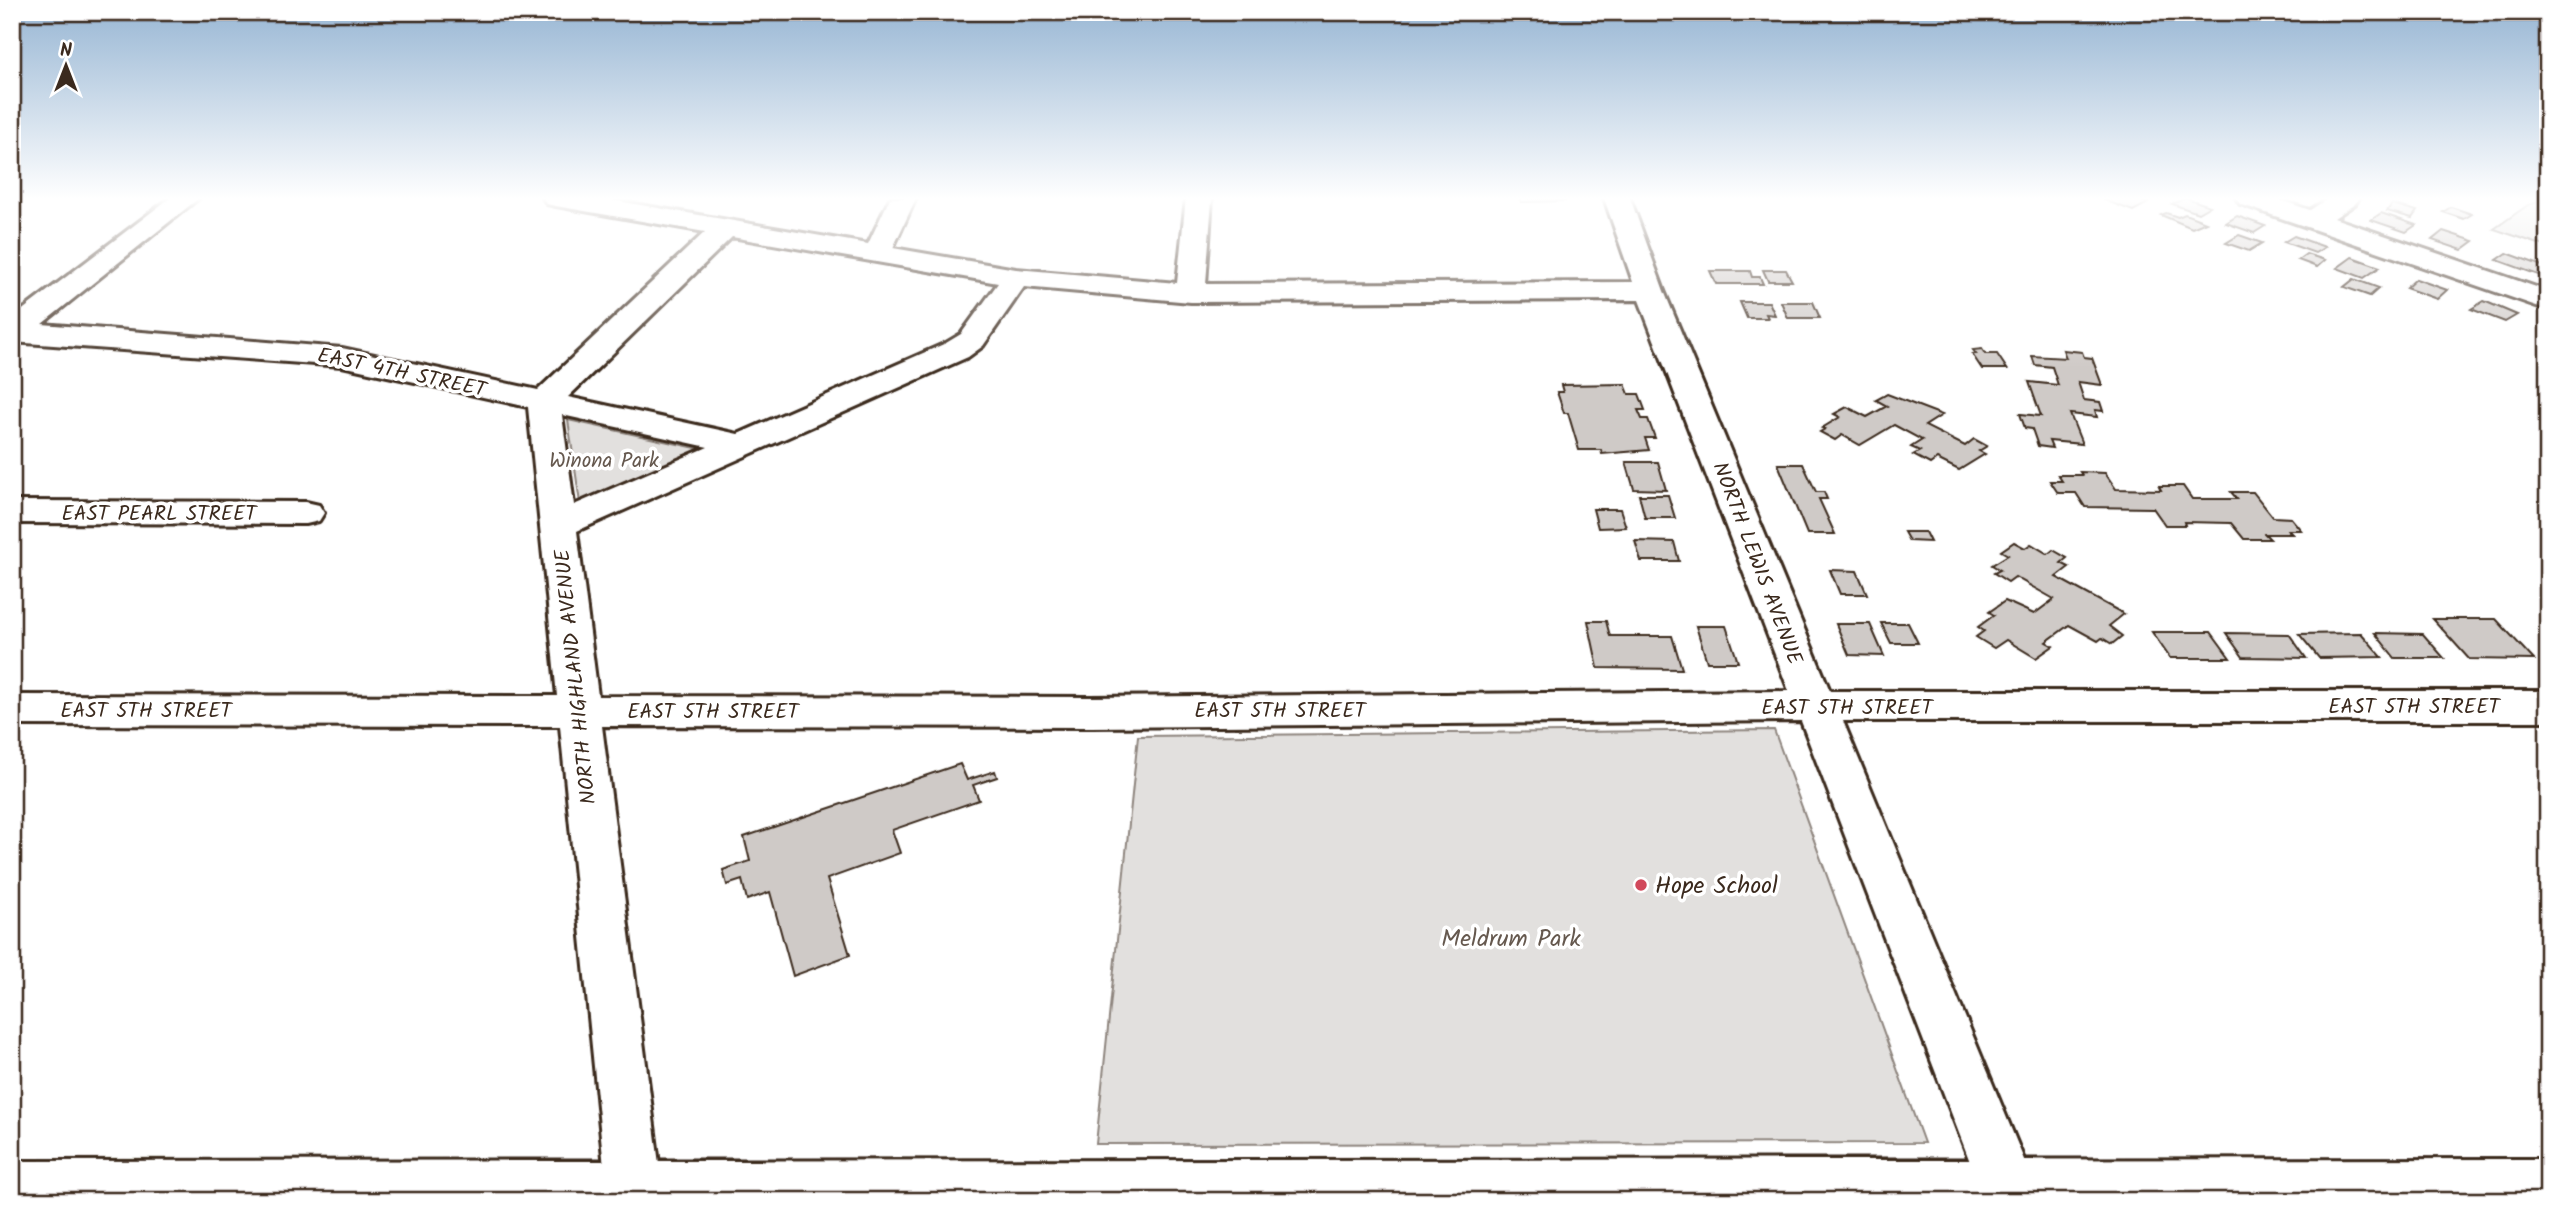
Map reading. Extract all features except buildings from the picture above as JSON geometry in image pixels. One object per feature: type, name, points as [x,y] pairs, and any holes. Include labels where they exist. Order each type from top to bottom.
[{"type":"street","points":[[13,332],[113,255]]},
{"type":"street","points":[[559,525],[544,402],[697,255]]},
{"type":"street","points":[[874,255],[1016,278],[1191,293],[1650,291]]},
{"type":"street","points":[[1191,293],[1194,255]]},
{"type":"street","name":"NORTH LEWIS AVENUE","points":[[1637,255],[1814,706],[2010,1193]]},
{"type":"street","points":[[2413,255],[2548,301]]},
{"type":"street","name":"NORTH HIGHLAND AVENUE","points":[[634,1187],[559,525],[957,350],[972,340],[1016,278]]},
{"type":"street","name":"EAST 4TH STREET","points":[[13,332],[324,354],[372,362],[744,445]]},
{"type":"street","name":"EAST PEARL STREET","points":[[12,512],[306,513]]},
{"type":"street","name":"EAST 5TH STREET","points":[[12,710],[1090,712],[1814,706],[2548,706]]},
{"type":"street","points":[[12,1188],[248,1194],[634,1187],[838,1194],[1427,1194],[2010,1193],[2548,1186]]},
{"type":"green space","name":"Winona Park","points":[[568,420],[705,450],[580,503]]},
{"type":"green space","name":"Meldrum Park","points":[[1774,730],[1924,1143],[1096,1144],[1138,736]]},
{"type":"place","name":"Hope School","points":[[1641,885]]}]
